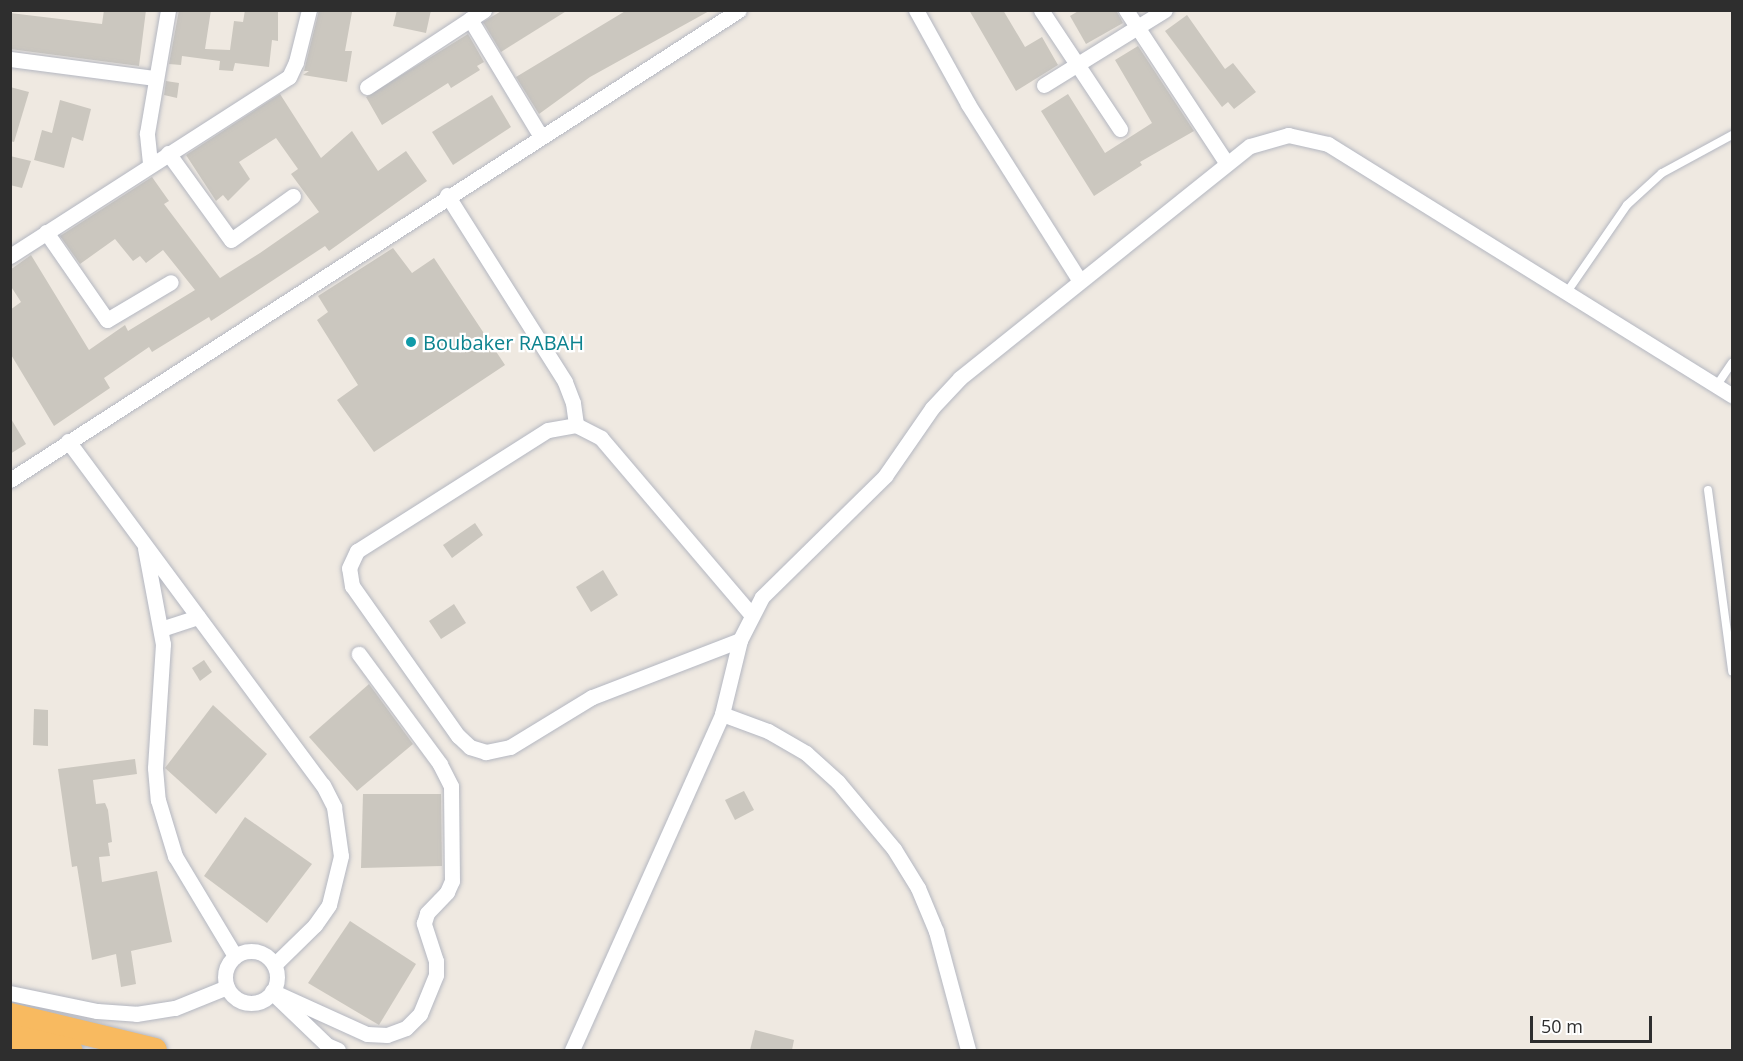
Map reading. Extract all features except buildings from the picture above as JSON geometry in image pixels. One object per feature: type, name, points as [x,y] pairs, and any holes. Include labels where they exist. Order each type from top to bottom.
[{"type":"highway","points":[[10,1015],[155,1050]]},
{"type":"highway","points":[[10,1036],[70,1050]]},
{"type":"street","points":[[150,163],[147,133],[154,78],[168,10]]},
{"type":"street","points":[[10,256],[150,163],[289,77],[297,62],[309,10]]},
{"type":"street","points":[[367,87],[456,28],[465,15],[484,10]]},
{"type":"street","points":[[10,480],[540,135],[739,10]]},
{"type":"street","points":[[916,10],[968,104],[1080,281]]},
{"type":"street","points":[[1041,10],[1120,129]]},
{"type":"street","points":[[1126,10],[1226,162]]},
{"type":"street","points":[[1044,85],[1165,10]]},
{"type":"street","points":[[465,15],[540,135]]},
{"type":"street","points":[[10,59],[154,78]]},
{"type":"street","points":[[572,1050],[722,714],[740,640],[751,614],[762,597],[885,476],[945,393],[1226,162],[1269,138],[1288,135],[1315,139],[1732,395]]},
{"type":"street","points":[[168,153],[231,240],[293,196]]},
{"type":"street","points":[[447,195],[565,382],[576,425]]},
{"type":"street","points":[[46,232],[107,320],[171,282]]},
{"type":"street","points":[[740,640],[592,697],[502,750],[478,751],[458,736],[352,586],[350,561],[357,551],[548,430],[576,425],[601,438],[751,614]]},
{"type":"street","points":[[68,441],[323,785],[340,831],[340,864],[329,904],[315,926],[274,965]]},
{"type":"street","points":[[144,542],[161,629],[155,768],[165,829],[175,856],[235,956]]},
{"type":"street","points":[[161,629],[198,617]]},
{"type":"street","points":[[272,991],[367,1034],[387,1035],[406,1028],[420,1014],[436,975],[436,961],[424,923],[427,913],[447,892],[452,881],[451,786],[440,764],[358,654]]},
{"type":"street","points":[[722,714],[768,731],[806,753],[838,782],[894,849],[918,888],[936,931],[968,1050]]},
{"type":"street","points":[[254,951],[266,956],[274,965],[276,981],[272,991],[262,1000],[250,1003],[233,996],[227,987],[226,970],[235,956],[254,951]]},
{"type":"street","points":[[10,993],[98,1011],[136,1014],[175,1008],[227,987]]},
{"type":"street","points":[[272,991],[311,1031],[338,1050]]},
{"type":"lane","points":[[1567,292],[1627,205],[1662,173],[1732,135]]},
{"type":"lane","points":[[1717,385],[1732,363]]},
{"type":"lane","points":[[1708,490],[1732,671]]},
{"type":"place","name":"Boubaker RABAH","points":[[411,342]]}]
